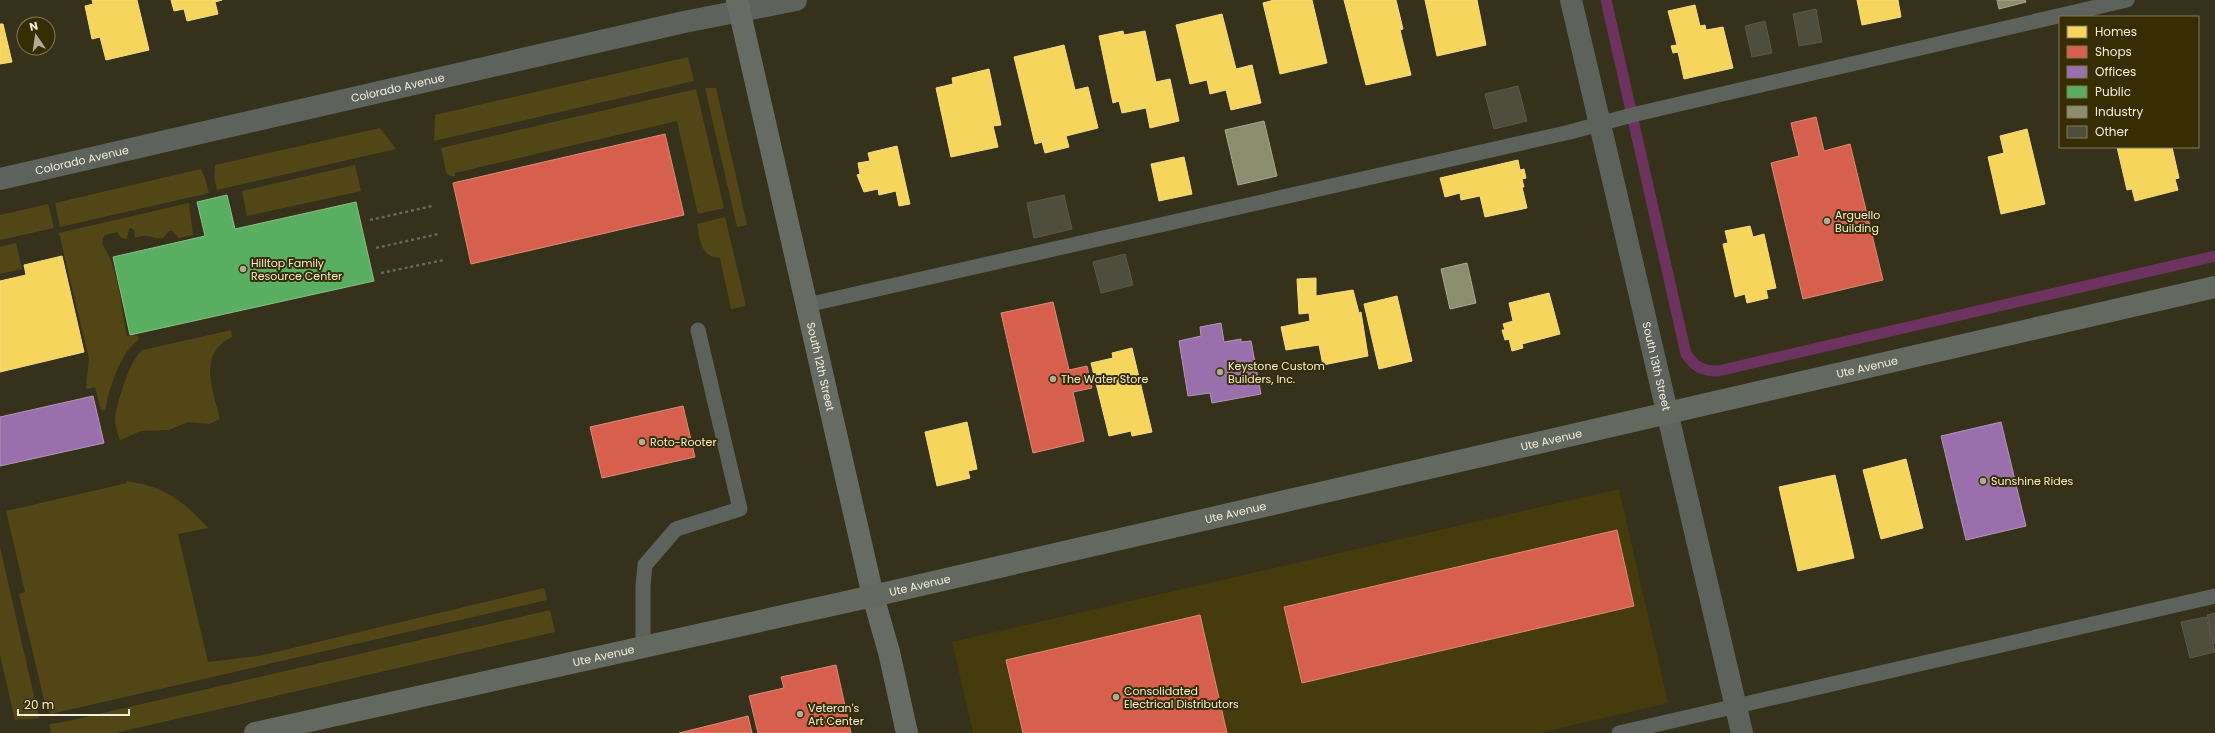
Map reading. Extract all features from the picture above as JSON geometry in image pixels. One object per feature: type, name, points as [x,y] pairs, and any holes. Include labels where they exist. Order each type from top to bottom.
[{"type":"main road","name":"South 12th Street","points":[[738,6],[873,596],[908,733]]},
{"type":"main road","name":"Ute Avenue","points":[[255,733],[873,596],[2215,287]]},
{"type":"street","name":"Colorado Avenue","points":[[0,179],[684,22],[738,6],[796,0]]},
{"type":"street","name":"South 13th Street","points":[[1571,0],[1742,733]]},
{"type":"lane","points":[[807,305],[1600,124],[2127,0]]},
{"type":"lane","points":[[643,647],[643,586],[645,565],[676,529],[740,509],[698,330]]},
{"type":"lane","points":[[1619,733],[2215,596]]},
{"type":"path","points":[[370,220],[432,206]]},
{"type":"path","points":[[376,248],[438,234]]},
{"type":"path","points":[[382,273],[444,260]]},
{"type":"shaded area","points":[[688,57],[694,81],[434,141],[435,115]]},
{"type":"shaded area","points":[[705,88],[716,88],[747,225],[737,227]]},
{"type":"shaded area","points":[[696,89],[724,208],[698,214],[677,121],[455,173],[455,176],[450,176],[446,172],[441,148]]},
{"type":"shaded area","points":[[380,128],[396,149],[217,190],[214,176],[215,165]]},
{"type":"shaded area","points":[[355,165],[361,191],[247,216],[242,191]]},
{"type":"shaded area","points":[[201,169],[209,193],[60,227],[55,203]]},
{"type":"shaded area","points":[[189,203],[193,235],[179,238],[172,231],[169,231],[163,238],[140,236],[135,238],[134,230],[131,228],[129,229],[127,239],[121,238],[117,232],[105,235],[102,240],[112,263],[118,283],[127,336],[138,335],[139,340],[127,352],[122,360],[113,380],[105,410],[101,410],[95,387],[87,389],[86,387],[89,359],[59,233]]},
{"type":"shaded area","points":[[48,204],[54,228],[0,240],[0,215]]},
{"type":"shaded area","points":[[725,217],[746,306],[731,309],[720,258],[713,257],[705,251],[700,241],[697,224]]},
{"type":"shaded area","points":[[16,243],[22,269],[0,274],[0,247]]},
{"type":"shaded area","points":[[231,330],[232,337],[221,344],[214,353],[211,363],[211,384],[220,419],[209,424],[188,422],[169,430],[141,431],[120,440],[115,419],[116,412],[129,371],[138,354],[143,350]]},
{"type":"shaded area","points":[[126,481],[139,483],[172,496],[199,518],[208,528],[178,534],[208,662],[259,656],[544,588],[547,600],[51,714],[46,708],[19,594],[25,592],[6,511],[127,483]]},
{"type":"shaded area","points":[[1619,489],[1668,703],[1539,733],[973,733],[952,642]]},
{"type":"shaded area","points":[[0,547],[39,718],[15,720],[0,655]]},
{"type":"shaded area","points":[[550,610],[555,632],[115,733],[51,733],[49,724],[64,722]]},
{"type":"building: Homes","points":[[92,0],[137,0],[149,50],[106,60],[100,37],[92,39],[85,6],[93,4]]},
{"type":"building: Homes","points":[[171,0],[222,0],[215,2],[218,14],[187,21],[184,9],[174,11]]},
{"type":"building: Homes","points":[[1274,0],[1312,0],[1327,63],[1280,74],[1263,3]]},
{"type":"building: Homes","points":[[1344,0],[1396,0],[1403,29],[1400,30],[1411,75],[1366,85]]},
{"type":"building: Homes","points":[[1425,0],[1477,0],[1486,45],[1437,56]]},
{"type":"building: Homes","points":[[1857,0],[1898,0],[1901,17],[1862,25]]},
{"type":"building: Homes","points":[[1695,5],[1700,26],[1705,25],[1706,30],[1723,27],[1733,68],[1684,79],[1678,52],[1673,53],[1671,46],[1677,45],[1668,11]]},
{"type":"building: Homes","points":[[1222,14],[1236,69],[1252,65],[1261,103],[1231,110],[1226,90],[1210,94],[1207,80],[1190,84],[1176,25]]},
{"type":"building: Homes","points":[[0,24],[3,24],[12,62],[0,64]]},
{"type":"building: Homes","points":[[1123,31],[1124,35],[1145,31],[1156,82],[1170,79],[1179,121],[1150,128],[1146,108],[1122,113],[1119,101],[1113,103],[1099,36]]},
{"type":"building: Homes","points":[[1064,45],[1075,90],[1088,87],[1098,128],[1066,136],[1069,147],[1045,153],[1042,142],[1035,144],[1014,57]]},
{"type":"building: Homes","points":[[989,69],[1001,125],[993,126],[998,147],[951,157],[936,88],[953,84],[952,78]]},
{"type":"building: Homes","points":[[2027,129],[2045,204],[2001,214],[1988,157],[2004,153],[2000,136]]},
{"type":"building: Homes","points":[[897,146],[910,204],[899,206],[896,191],[879,195],[878,189],[864,192],[857,175],[860,174],[858,163],[870,161],[868,153]]},
{"type":"building: Homes","points":[[2117,148],[2172,148],[2179,178],[2175,179],[2178,190],[2135,201],[2132,189],[2127,190]]},
{"type":"building: Homes","points":[[1184,157],[1192,194],[1159,201],[1151,164]]},
{"type":"building: Homes","points":[[1518,160],[1520,170],[1524,169],[1526,178],[1522,179],[1524,187],[1522,187],[1527,208],[1485,217],[1480,196],[1461,200],[1460,193],[1445,197],[1440,178]]},
{"type":"building: Homes","points":[[1750,226],[1753,237],[1764,234],[1776,288],[1766,290],[1768,298],[1747,303],[1745,294],[1735,297],[1723,244],[1728,243],[1725,231]]},
{"type":"building: Homes","points":[[62,256],[84,352],[0,372],[0,281],[26,275],[24,265]]},
{"type":"building: Homes","points":[[1316,278],[1316,296],[1353,290],[1359,313],[1361,312],[1368,356],[1323,365],[1319,345],[1286,350],[1281,327],[1310,321],[1309,313],[1299,314],[1297,279]]},
{"type":"building: Homes","points":[[1549,293],[1560,334],[1522,344],[1523,348],[1512,351],[1509,339],[1505,340],[1502,330],[1505,330],[1503,324],[1513,321],[1509,303]]},
{"type":"building: Homes","points":[[1397,296],[1412,361],[1379,369],[1364,304]]},
{"type":"building: Homes","points":[[1132,348],[1152,432],[1132,436],[1131,431],[1109,436],[1091,363],[1113,358],[1112,353]]},
{"type":"building: Homes","points":[[967,422],[977,469],[968,471],[970,478],[937,486],[925,432]]},
{"type":"building: Homes","points":[[1906,459],[1923,528],[1881,539],[1863,470]]},
{"type":"building: Homes","points":[[1835,475],[1854,558],[1798,571],[1779,487]]},
{"type":"building: Shops","name":"Arguello Building","points":[[1816,117],[1824,151],[1850,144],[1883,280],[1803,299],[1771,163],[1799,156],[1791,123]]},
{"type":"building: Shops","points":[[665,134],[684,215],[471,264],[453,183]]},
{"type":"building: Shops","name":"The Water Store","points":[[1053,302],[1069,370],[1087,366],[1092,388],[1073,392],[1084,441],[1033,453],[1001,313]]},
{"type":"building: Shops","name":"Roto-Rooter","points":[[683,406],[695,457],[602,478],[590,427]]},
{"type":"building: Shops","points":[[1617,530],[1634,606],[1302,683],[1284,607]]},
{"type":"building: Shops","name":"Consolidated Electrical Distributors","points":[[1200,615],[1227,733],[1023,733],[1006,660]]},
{"type":"building: Shops","name":"Veteran's Art Center","points":[[836,665],[851,733],[758,733],[749,696],[784,688],[781,677]]},
{"type":"building: Shops","points":[[748,716],[752,733],[679,733]]},
{"type":"building: Offices","name":"Keystone Custom Builders, Inc.","points":[[1221,323],[1224,342],[1241,339],[1241,342],[1251,341],[1261,394],[1212,403],[1210,393],[1188,396],[1179,341],[1201,336],[1200,327]]},
{"type":"building: Offices","points":[[93,396],[104,443],[0,466],[0,417]]},
{"type":"building: Offices","name":"Sunshine Rides","points":[[2001,422],[2026,526],[1966,540],[1941,436]]},
{"type":"building: Public","name":"Hilltop Family Resource Center","points":[[227,195],[235,229],[356,202],[374,281],[130,335],[113,257],[205,236],[197,202]]},
{"type":"building: Industry","points":[[1997,0],[2025,0],[2026,2],[1999,9]]},
{"type":"building: Industry","points":[[1264,121],[1277,176],[1238,185],[1225,130]]},
{"type":"building: Industry","points":[[1467,263],[1476,303],[1450,309],[1441,269]]},
{"type":"building: Other","points":[[1816,9],[1822,42],[1799,46],[1793,14]]},
{"type":"building: Other","points":[[1765,21],[1772,53],[1752,57],[1745,26]]},
{"type":"building: Other","points":[[1518,86],[1527,121],[1494,129],[1485,94]]},
{"type":"building: Other","points":[[1064,195],[1072,229],[1034,238],[1027,203]]},
{"type":"building: Other","points":[[1125,254],[1133,285],[1101,293],[1093,262]]},
{"type":"building: Other","points":[[2215,613],[2215,643],[2213,644],[2207,615]]},
{"type":"building: Other","points":[[2206,617],[2215,652],[2190,658],[2181,622]]},
{"type":"waterway","points":[[1606,0],[1686,354],[1696,365],[1703,369],[1718,371],[2215,256]]},
{"type":"place","name":"Arguello Building","points":[[1827,221]]},
{"type":"place","name":"Hilltop Family Resource Center","points":[[243,269]]},
{"type":"place","name":"Keystone Custom Builders, Inc.","points":[[1220,372]]},
{"type":"place","name":"The Water Store","points":[[1053,379]]},
{"type":"place","name":"Roto-Rooter","points":[[642,442]]},
{"type":"place","name":"Sunshine Rides","points":[[1983,481]]},
{"type":"place","name":"Consolidated Electrical Distributors","points":[[1116,697]]},
{"type":"place","name":"Veteran's Art Center","points":[[800,714]]}]
